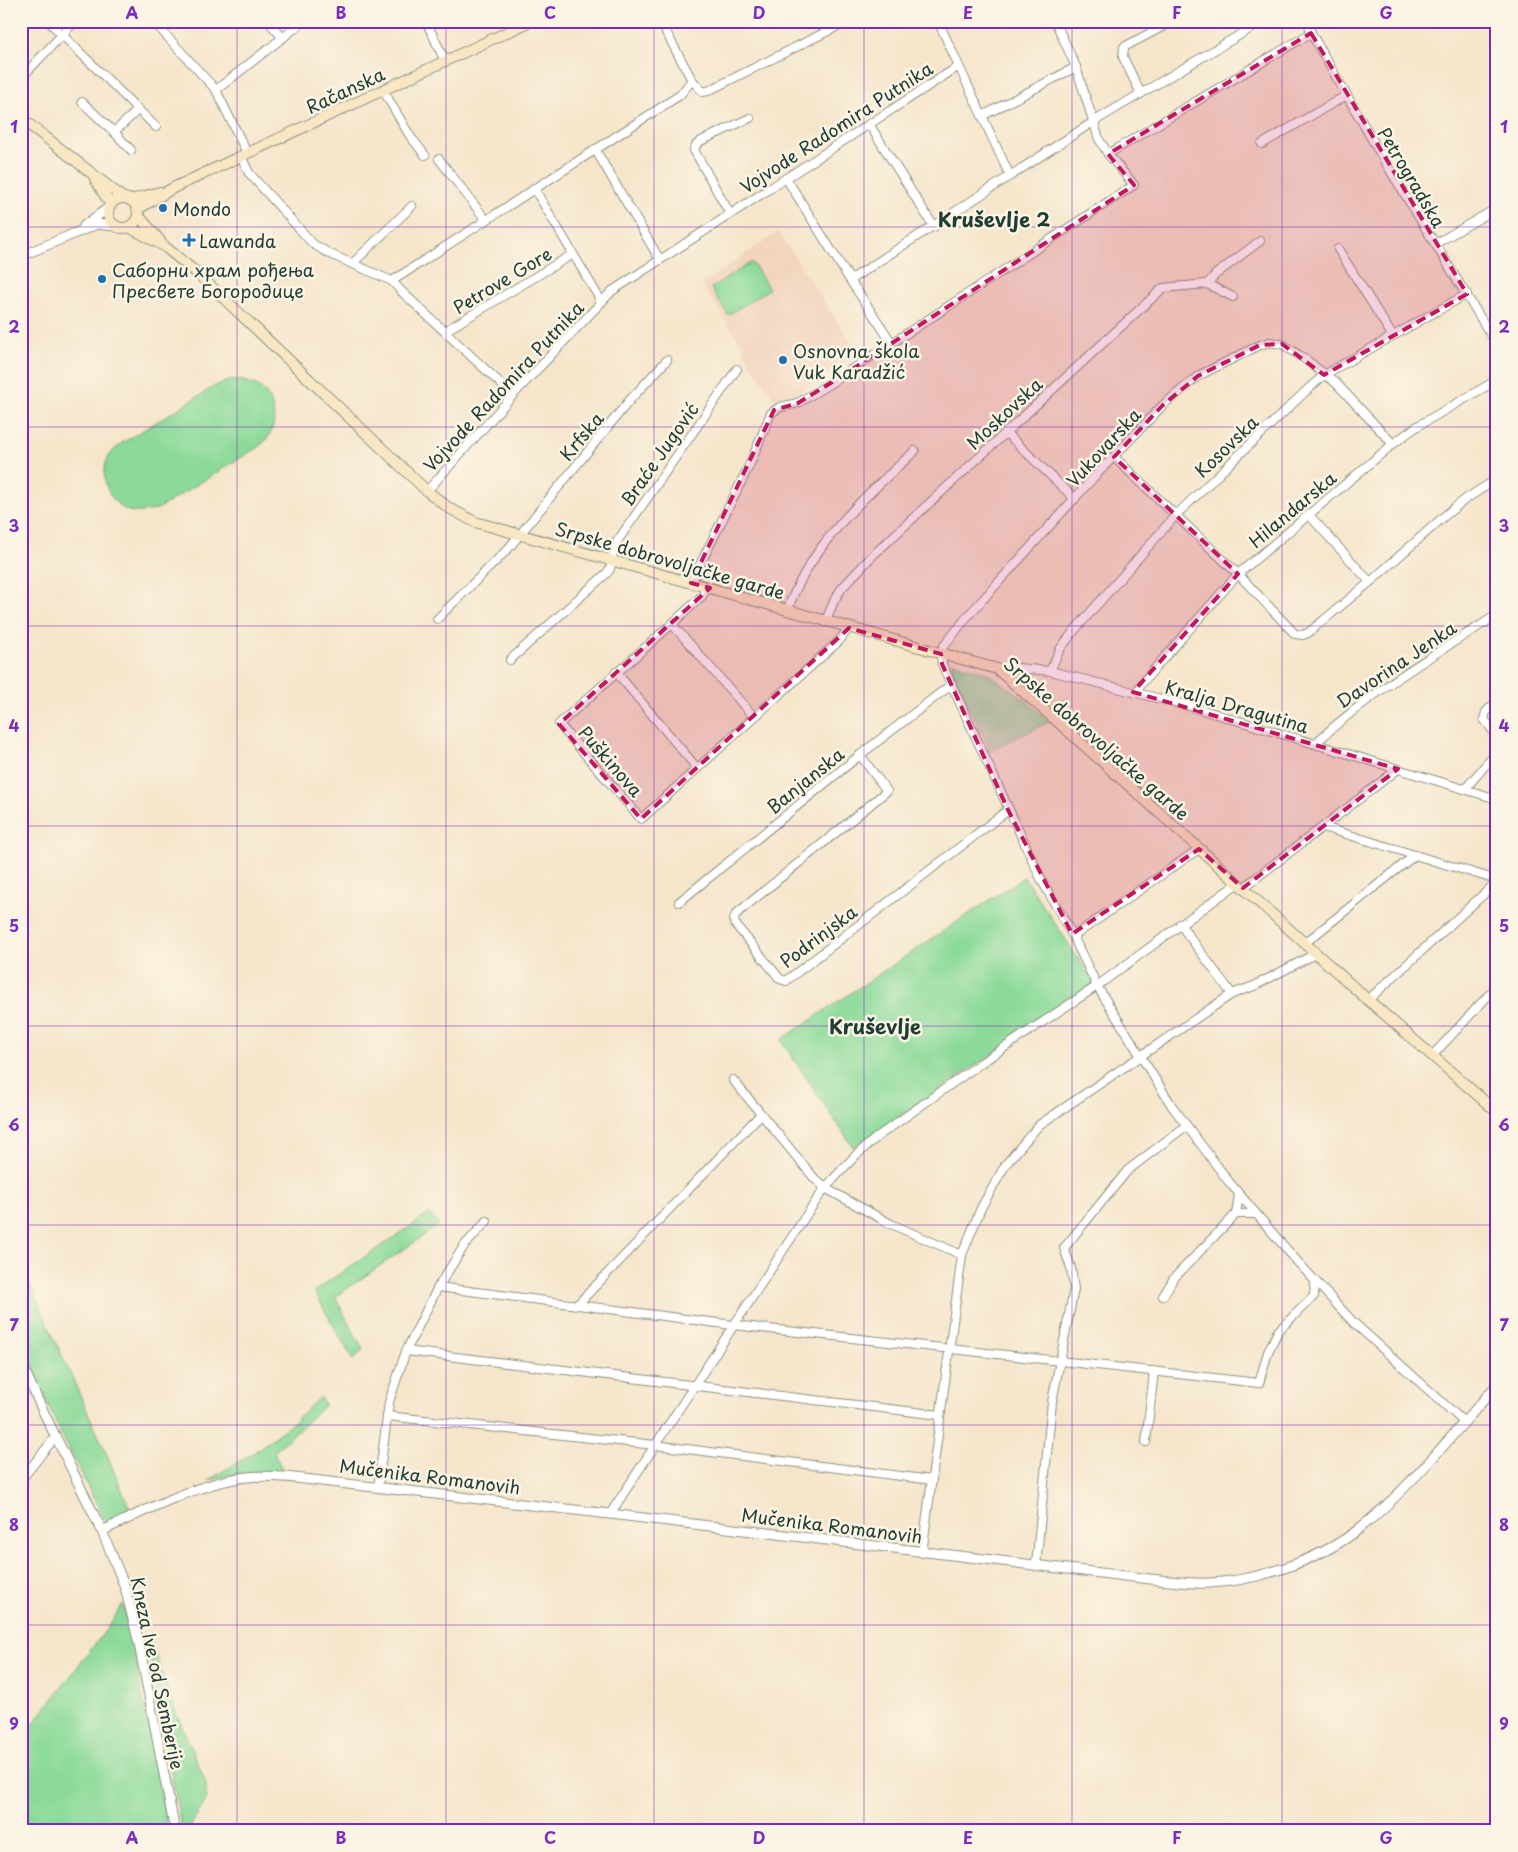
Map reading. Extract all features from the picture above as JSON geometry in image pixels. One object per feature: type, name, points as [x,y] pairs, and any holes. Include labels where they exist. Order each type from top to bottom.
[{"type":"main road","name":"Račanska","points":[[173,188],[531,21]]},
{"type":"main road","points":[[21,118],[127,199],[164,246]]},
{"type":"main road","points":[[92,174],[109,206]]},
{"type":"main road","points":[[173,188],[138,212],[135,222],[129,227],[120,228],[110,221],[108,215],[109,206],[115,199],[127,199],[173,188]]},
{"type":"main road","points":[[129,227],[164,246]]},
{"type":"main road","name":"Srpske dobrovoljačke garde","points":[[164,246],[205,281],[427,491],[449,508],[475,522],[997,670],[1058,722],[1368,1000],[1497,1112]]},
{"type":"street","points":[[48,21],[156,127]]},
{"type":"street","points":[[21,78],[75,21]]},
{"type":"street","name":"Petrove Gore","points":[[153,21],[216,90],[244,155],[249,173],[313,244],[330,254],[392,281],[513,395]]},
{"type":"street","points":[[268,21],[283,38]]},
{"type":"street","points":[[216,90],[304,21]]},
{"type":"street","points":[[426,21],[445,61]]},
{"type":"street","points":[[660,21],[692,80],[703,92],[848,21]]},
{"type":"street","points":[[938,21],[1010,176]]},
{"type":"street","points":[[691,583],[750,464],[771,413],[780,407],[798,403],[834,381],[1134,185],[1108,154],[1093,122],[1076,67],[1055,21]]},
{"type":"street","points":[[1141,94],[1123,57],[1124,47],[1173,21]]},
{"type":"street","points":[[850,280],[1093,122],[1141,94],[1251,24],[1264,21]]},
{"type":"street","name":"Petrogradska","points":[[1308,21],[1311,33],[1385,162],[1497,345]]},
{"type":"street","points":[[1108,154],[1311,33]]},
{"type":"street","name":"Vojvode Radomira Putnika","points":[[427,491],[513,395],[612,291],[959,66]]},
{"type":"street","points":[[982,116],[1076,67]]},
{"type":"street","points":[[392,281],[680,95],[692,80]]},
{"type":"street","points":[[383,90],[410,136],[425,155]]},
{"type":"street","points":[[1262,144],[1346,95]]},
{"type":"street","points":[[82,102],[131,150]]},
{"type":"street","points":[[114,132],[138,110]]},
{"type":"street","name":"Vojvode Radomira Putnika","points":[[730,214],[694,150],[701,141],[750,118]]},
{"type":"street","points":[[869,124],[934,227]]},
{"type":"street","points":[[595,149],[660,260]]},
{"type":"street","points":[[439,159],[486,220]]},
{"type":"street","points":[[786,178],[892,343]]},
{"type":"street","name":"Vojvode Radomira Putnika","points":[[534,188],[601,301]]},
{"type":"street","points":[[76,233],[109,206]]},
{"type":"street","points":[[352,264],[412,206]]},
{"type":"street","points":[[1435,244],[1497,208]]},
{"type":"street","points":[[21,256],[97,224],[115,226]]},
{"type":"street","points":[[1233,297],[1206,284],[1216,274],[1260,241]]},
{"type":"street","points":[[1338,249],[1392,335]]},
{"type":"street","name":"Petrove Gore","points":[[445,331],[573,254]]},
{"type":"street","name":"Moskovska","points":[[825,622],[835,599],[850,580],[1005,432],[1163,288],[1206,284]]},
{"type":"street","name":"Kosovska","points":[[1050,671],[1060,649],[1074,631],[1176,515],[1324,375],[1467,294]]},
{"type":"street","name":"Vukovarska","points":[[941,654],[943,647],[967,617],[1163,405],[1198,376],[1260,344],[1269,342],[1282,344],[1336,383],[1393,444]]},
{"type":"street","name":"Krfska","points":[[437,619],[508,549],[630,401],[667,360]]},
{"type":"street","name":"Braće Jugović","points":[[510,660],[607,573],[612,560],[614,546],[737,369]]},
{"type":"street","name":"Hilandarska","points":[[1136,693],[1142,682],[1238,574],[1393,444],[1416,427],[1497,380]]},
{"type":"street","points":[[1005,432],[1075,499]]},
{"type":"street","points":[[787,611],[796,587],[810,563],[842,520],[864,497],[915,452]]},
{"type":"street","points":[[1114,456],[1238,574],[1295,634],[1303,635],[1308,633],[1370,582],[1448,513],[1497,479]]},
{"type":"street","points":[[1309,515],[1370,582]]},
{"type":"street","name":"Puškinova","points":[[707,588],[672,624],[559,724],[641,819],[839,641],[849,628]]},
{"type":"street","name":"Davorina Jenka","points":[[1317,744],[1350,712],[1445,647],[1497,615]]},
{"type":"street","points":[[672,624],[754,717]]},
{"type":"street","points":[[941,654],[942,664],[1042,881],[1072,934],[1098,986],[1140,1056],[1186,1126],[1239,1195],[1353,1322],[1464,1422]]},
{"type":"street","name":"Kralja Dragutina","points":[[997,670],[1018,668],[1050,671],[1196,708],[1497,799]]},
{"type":"street","points":[[616,672],[697,768]]},
{"type":"street","name":"Banjanska","points":[[679,902],[860,755],[952,684]]},
{"type":"street","points":[[1497,701],[1486,712],[1484,720],[1497,736]]},
{"type":"street","points":[[1465,789],[1497,752]]},
{"type":"street","name":"Podrinjska","points":[[860,755],[886,791],[736,914],[734,919],[735,924],[780,980],[786,981],[1008,810]]},
{"type":"street","points":[[610,1514],[733,1324],[825,1188],[854,1157],[877,1137],[981,1063],[1098,986],[1180,924],[1241,885],[1323,827],[1398,769]]},
{"type":"street","points":[[1323,827],[1497,881],[1368,1000]]},
{"type":"street","points":[[1072,934],[1078,932],[1199,849]]},
{"type":"street","points":[[1306,943],[1415,855]]},
{"type":"street","points":[[1180,924],[1232,994]]},
{"type":"street","points":[[922,1553],[962,1255],[981,1208],[1006,1164],[1039,1124],[1232,994],[1254,986],[1317,953]]},
{"type":"street","points":[[1433,1055],[1497,986]]},
{"type":"street","points":[[733,1080],[815,1180],[825,1188],[891,1224],[962,1255]]},
{"type":"street","points":[[577,1305],[761,1114]]},
{"type":"street","points":[[1036,1566],[1052,1402],[1074,1289],[1071,1268],[1064,1248],[1128,1170],[1186,1126]]},
{"type":"street","points":[[1163,1296],[1174,1278],[1236,1214],[1239,1195]]},
{"type":"street","points":[[1236,1214],[1256,1214]]},
{"type":"street","points":[[378,1487],[389,1402],[406,1351],[438,1287],[464,1246],[487,1221]]},
{"type":"street","points":[[1314,1296],[1315,1281]]},
{"type":"street","points":[[438,1287],[949,1350],[1259,1383],[1268,1352],[1278,1330],[1314,1296],[1326,1293]]},
{"type":"street","points":[[406,1351],[940,1415]]},
{"type":"street","name":"Kneza Ive od Semberije","points":[[21,1363],[102,1531],[125,1587],[175,1831]]},
{"type":"street","points":[[1146,1442],[1154,1371]]},
{"type":"street","name":"Mučenika Romanovih","points":[[102,1531],[198,1489],[248,1476],[286,1477],[1181,1583],[1211,1583],[1260,1575],[1305,1560],[1331,1547],[1354,1532],[1394,1498],[1497,1385]]},
{"type":"street","points":[[388,1416],[655,1445],[932,1480]]},
{"type":"street","points":[[21,1480],[56,1436]]},
{"type":"highlighted area","points":[[1311,33],[1467,294],[1324,375],[1282,344],[1260,345],[1198,376],[1163,405],[1114,457],[1238,574],[1133,692],[1398,769],[1243,888],[1199,849],[1072,934],[1008,810],[942,664],[941,654],[849,628],[641,819],[559,724],[710,588],[691,583],[774,410],[798,403],[834,381],[1134,185],[1108,154]]},
{"type":"shaded area","points":[[778,232],[859,354],[782,403],[777,402],[749,362],[750,360],[743,351],[744,348],[701,284]]},
{"type":"green space","points":[[752,262],[769,289],[728,315],[711,288]]},
{"type":"green space","points":[[231,380],[239,380],[258,386],[269,398],[274,418],[269,436],[258,447],[159,508],[133,512],[117,504],[108,492],[105,477],[106,463],[113,452],[122,443],[217,385]]},
{"type":"green space","points":[[952,662],[987,673],[1022,697],[1050,721],[991,751],[951,671]]},
{"type":"green space","points":[[1024,877],[1096,985],[853,1147],[781,1040]]},
{"type":"green space","points":[[429,1214],[439,1225],[335,1297],[363,1350],[353,1360],[314,1291]]},
{"type":"green space","points":[[21,1280],[22,1282],[29,1283],[132,1514],[106,1523],[59,1429],[21,1345]]},
{"type":"green space","points":[[320,1397],[325,1405],[274,1452],[283,1472],[247,1473],[209,1480],[253,1453],[290,1425]]},
{"type":"green space","points":[[123,1604],[133,1646],[168,1831],[21,1831],[21,1740],[106,1630]]},
{"type":"green space","points":[[146,1638],[150,1638],[175,1710],[206,1783],[206,1800],[188,1831],[182,1831]]},
{"type":"place","name":"Mondo","points":[[163,208]]},
{"type":"place","name":"Lawanda","points":[[189,240]]},
{"type":"place","name":"Саборни храм рођења Пресвете Богородице","points":[[102,279]]},
{"type":"place","name":"Osnovna škola Vuk Karadžić","points":[[783,360]]},
{"type":"district","name":"Kruševlje 2","points":[[994,219]]},
{"type":"district","name":"Kruševlje","points":[[875,1026]]}]
